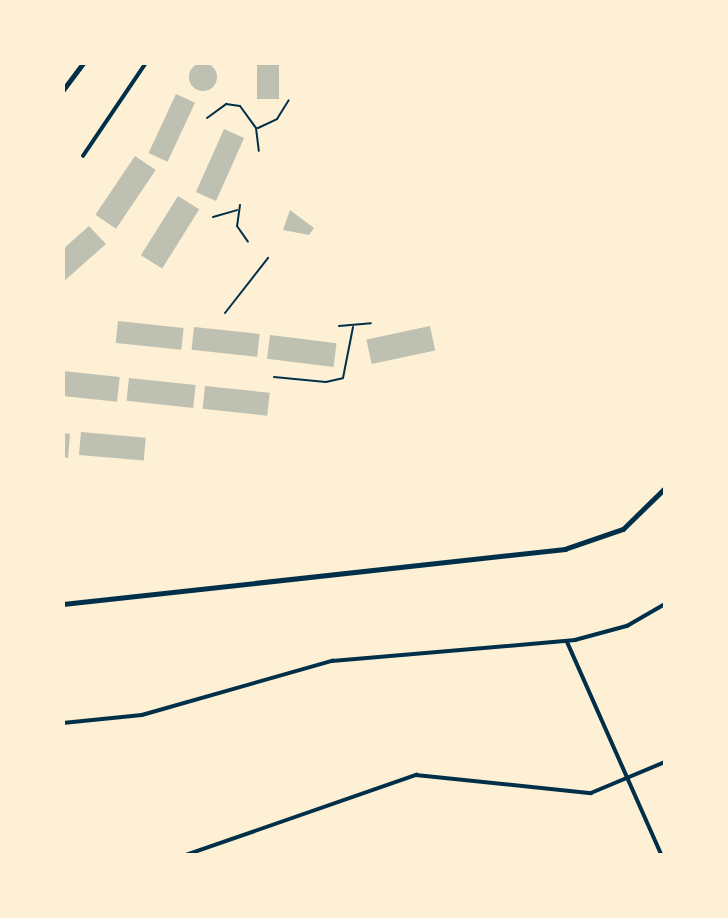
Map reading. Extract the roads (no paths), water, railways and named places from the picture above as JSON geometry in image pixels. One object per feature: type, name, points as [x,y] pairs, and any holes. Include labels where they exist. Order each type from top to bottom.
[{"type":"street","points":[[63,90],[83,63]]},
{"type":"street","points":[[83,156],[146,63]]},
{"type":"street","points":[[63,604],[565,549],[623,529],[665,488]]},
{"type":"street","points":[[63,723],[142,715],[332,661],[567,641],[627,626],[665,604]]},
{"type":"street","points":[[567,641],[662,855]]},
{"type":"street","points":[[186,855],[416,775],[591,793],[665,762]]},
{"type":"lane","points":[[257,128],[277,119],[289,100]]},
{"type":"lane","points":[[207,118],[233,103],[257,128],[259,151]]},
{"type":"lane","points":[[240,205],[237,226],[248,242]]},
{"type":"lane","points":[[213,217],[238,210]]},
{"type":"lane","points":[[225,313],[268,258]]},
{"type":"lane","points":[[339,326],[353,327],[370,323]]},
{"type":"lane","points":[[274,377],[342,378],[353,327]]}]
